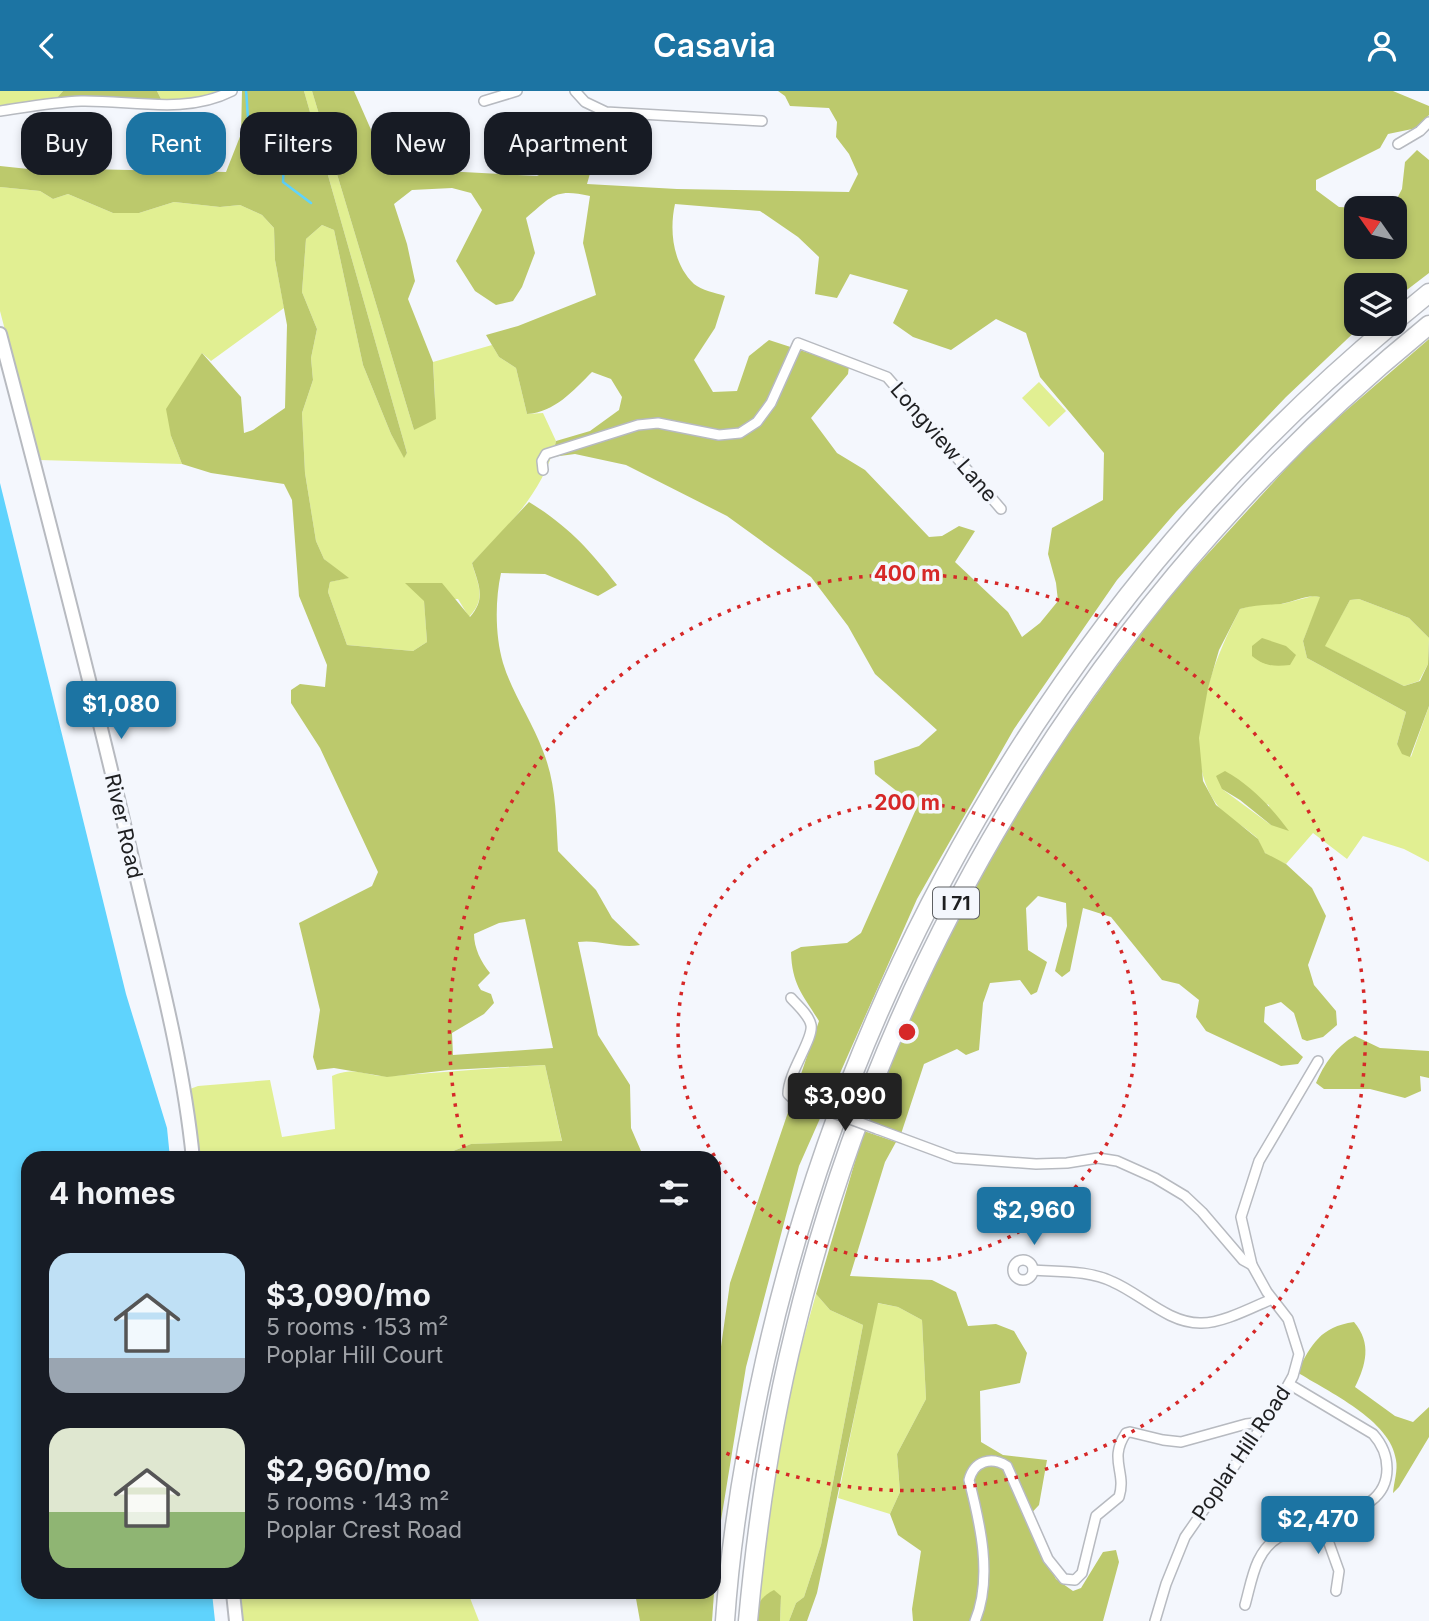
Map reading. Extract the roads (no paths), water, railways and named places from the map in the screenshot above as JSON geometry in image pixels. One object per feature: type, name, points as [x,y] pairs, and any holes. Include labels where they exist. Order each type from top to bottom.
[{"type":"highway","name":"I 71","points":[[1407,311],[1429,293]]},
{"type":"highway","name":"I 71","points":[[748,1621],[758,1524],[770,1445],[792,1340],[814,1257],[851,1139],[888,1046],[962,890],[1055,734],[1101,669],[1175,574],[1229,513],[1305,435],[1361,382],[1429,325]]},
{"type":"highway","name":"I 71","points":[[725,1621],[735,1525],[752,1423],[778,1305],[799,1228],[821,1159],[868,1036],[937,891],[1021,743],[1123,600],[1196,513],[1253,451],[1377,336]]},
{"type":"street","points":[[0,111],[81,101],[194,104],[232,91]]},
{"type":"street","points":[[484,101],[517,91]]},
{"type":"street","points":[[575,91],[585,102],[606,112],[762,121]]},
{"type":"street","points":[[1398,144],[1420,131],[1429,122]]},
{"type":"street","name":"River Road","points":[[0,334],[72,610],[157,962],[185,1094],[192,1151]]},
{"type":"street","name":"Longview Lane","points":[[543,470],[542,460],[546,454],[638,425],[658,423],[719,435],[740,433],[757,422],[771,403],[798,344],[887,377],[1001,509]]},
{"type":"street","points":[[791,997],[808,1019],[811,1029],[790,1078],[788,1094],[791,1097],[956,1158],[1036,1164],[1098,1158],[1117,1161],[1155,1178],[1185,1196],[1243,1260],[1252,1265]]},
{"type":"street","name":"Poplar Hill Road","points":[[1155,1621],[1185,1537],[1289,1384],[1299,1354],[1288,1319],[1272,1299],[1252,1265],[1241,1222],[1259,1161],[1318,1061]]},
{"type":"street","points":[[1033,1270],[1086,1274],[1110,1280],[1177,1318],[1199,1323],[1216,1321],[1272,1299]]},
{"type":"street","points":[[1245,1605],[1259,1558],[1271,1542],[1371,1501],[1382,1488],[1386,1478],[1387,1458],[1380,1441],[1373,1434],[1289,1384]]},
{"type":"street","points":[[975,1621],[981,1606],[983,1558],[980,1526],[969,1480],[979,1464],[991,1460],[1007,1466],[1048,1559],[1059,1576],[1074,1580],[1083,1571],[1096,1515],[1119,1497],[1121,1482],[1117,1450],[1126,1433],[1130,1431],[1181,1442],[1246,1424],[1255,1423],[1261,1427]]},
{"type":"street","points":[[1321,1521],[1339,1571],[1336,1591]]},
{"type":"street","points":[[234,1599],[236,1621]]},
{"type":"water","points":[[0,483],[126,994],[167,1128],[169,1151],[21,1151],[21,1599],[213,1599],[215,1621],[0,1621]]},
{"type":"waterway","points":[[246,91],[248,119],[253,135],[264,147],[279,156],[282,161],[283,182],[311,203]]}]
